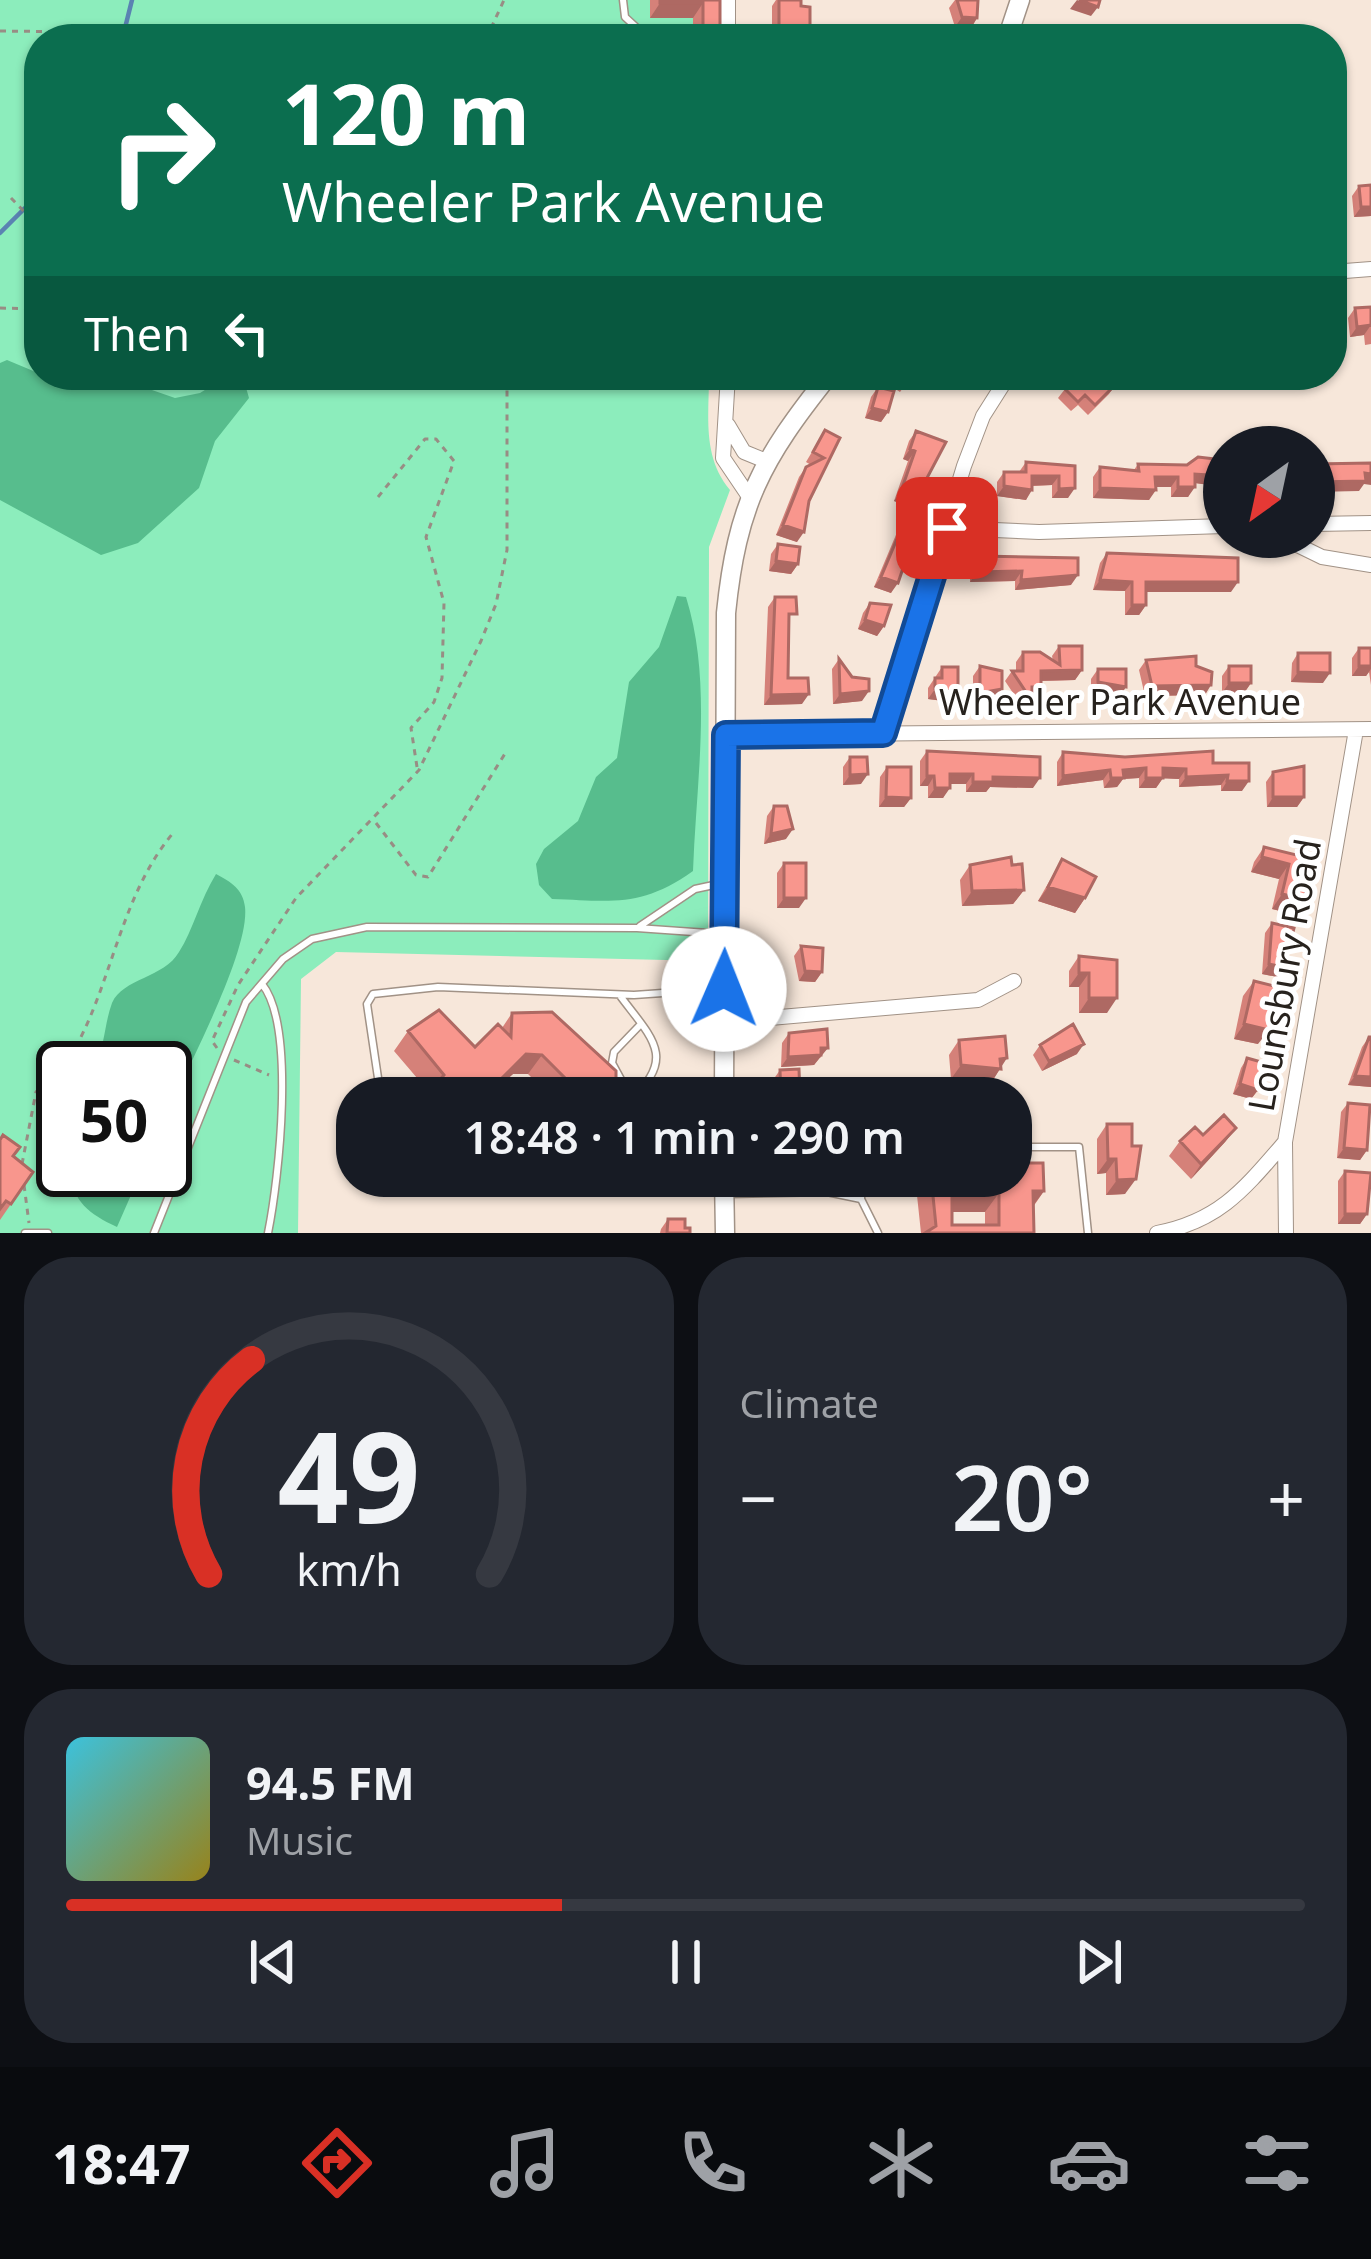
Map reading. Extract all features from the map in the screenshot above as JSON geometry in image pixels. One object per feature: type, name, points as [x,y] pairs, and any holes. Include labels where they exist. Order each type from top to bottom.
[{"type":"main road","points":[[724,1077],[726,614],[733,549],[748,496],[766,461],[818,390]]},
{"type":"main road","points":[[724,1197],[724,1233]]},
{"type":"street","points":[[728,390],[723,458],[748,496]]},
{"type":"street","points":[[883,733],[983,416],[999,390]]},
{"type":"street","points":[[728,424],[744,452],[766,461]]},
{"type":"street","points":[[1335,524],[1371,523]]},
{"type":"street","points":[[947,528],[1039,532],[1203,527]]},
{"type":"street","points":[[1333,558],[1371,565]]},
{"type":"street","name":"Wheeler Park Avenue","points":[[726,735],[1364,729]]},
{"type":"street","name":"Lounsbury Road","points":[[1157,1233],[1196,1226],[1243,1192],[1286,1142],[1364,729]]},
{"type":"street","points":[[723,1022],[978,1000],[1014,981]]},
{"type":"street","points":[[1286,1142],[1286,1233]]},
{"type":"lane","points":[[637,928],[695,889],[724,883]]},
{"type":"lane","points":[[154,1233],[246,1002],[296,950],[342,929],[637,928],[725,934]]},
{"type":"lane","points":[[261,983],[278,1014],[276,1188],[268,1233]]},
{"type":"lane","points":[[378,1077],[368,1004],[373,994],[438,987],[620,994],[724,989]]},
{"type":"lane","points":[[620,994],[655,1043],[658,1058],[652,1077]]},
{"type":"lane","points":[[620,1077],[612,1063],[614,1052],[640,1024]]},
{"type":"lane","points":[[1032,1147],[1079,1147],[1088,1233]]},
{"type":"lane","points":[[851,1197],[861,1199],[878,1233]]},
{"type":"lane","points":[[28,1232],[48,1233]]},
{"type":"path","points":[[11,198],[24,213]]},
{"type":"path","points":[[279,1078],[225,1057],[212,1041],[238,985],[307,884],[374,821],[419,770],[481,641],[505,568],[507,390]]},
{"type":"path","points":[[377,497],[425,440],[436,439],[448,450],[453,474],[426,537],[444,603],[442,678],[434,702],[411,728],[419,770]]},
{"type":"path","points":[[374,821],[416,875],[428,877],[506,752]]},
{"type":"path","points":[[79,1041],[95,1015],[109,960],[151,866],[174,832]]},
{"type":"path","points":[[28,1232],[22,1168],[36,1092]]},
{"type":"path","points":[[11,1161],[22,1168]]},
{"type":"green space","points":[[0,0],[711,0],[710,24],[24,24],[24,390],[709,390],[711,450],[730,490],[709,547],[708,961],[336,952],[301,979],[298,1233],[0,1233]]},
{"type":"green space","points":[[7,360],[24,367],[24,390],[152,390],[175,398],[205,390],[247,390],[249,398],[215,441],[199,488],[138,543],[101,555],[0,500],[0,363]]},
{"type":"green space","points":[[677,596],[686,597],[694,630],[701,698],[693,871],[657,891],[626,900],[552,899],[539,885],[536,864],[544,849],[578,821],[596,777],[617,758],[629,682],[659,647]]},
{"type":"green space","points":[[216,874],[231,883],[242,895],[244,927],[227,981],[192,1060],[192,1041],[103,1041],[117,995],[172,961]]},
{"type":"green space","points":[[78,1197],[130,1197],[117,1227]]},
{"type":"building","points":[[720,0],[720,24],[703,24],[703,3],[660,3]]},
{"type":"building","points":[[779,0],[801,0],[801,6],[810,7],[810,24],[779,24]]},
{"type":"building","points":[[957,0],[978,0],[977,18],[962,17]]},
{"type":"building","points":[[1371,185],[1371,207],[1361,207],[1359,186]]},
{"type":"building","points":[[1371,307],[1371,325],[1357,327],[1355,308]]},
{"type":"building","points":[[877,390],[894,391],[888,412],[872,408]]},
{"type":"building","points":[[1066,390],[1110,390],[1095,405],[1085,395],[1078,402]]},
{"type":"building","points":[[825,430],[840,438],[809,501],[804,532],[783,525],[806,467],[824,458],[813,452]]},
{"type":"building","points":[[916,431],[946,442],[917,497],[901,491],[915,451],[910,449]]},
{"type":"building","points":[[1203,458],[1203,475],[1195,474],[1195,487],[1178,487],[1178,477],[1155,477],[1156,490],[1100,488],[1100,467],[1139,471],[1138,464],[1187,465]]},
{"type":"building","points":[[1026,462],[1075,466],[1075,488],[1059,489],[1059,476],[1032,476],[1032,490],[1004,486],[1004,472],[1026,472]]},
{"type":"building","points":[[1371,463],[1371,474],[1365,473],[1366,481],[1335,482],[1335,464]]},
{"type":"building","points":[[905,520],[918,524],[898,583],[881,577]]},
{"type":"building","points":[[778,544],[800,547],[798,564],[776,561]]},
{"type":"building","points":[[1107,553],[1238,558],[1238,582],[1146,582],[1146,605],[1132,605],[1132,582],[1100,580]]},
{"type":"building","points":[[977,556],[1078,558],[1078,575],[1021,580],[1022,571],[977,572]]},
{"type":"building","points":[[775,597],[796,597],[797,614],[789,614],[788,678],[808,678],[809,694],[771,695]]},
{"type":"building","points":[[870,603],[891,605],[884,626],[865,620]]},
{"type":"building","points":[[1059,646],[1082,646],[1082,670],[1041,671],[1041,687],[1032,687],[1032,701],[1012,671],[1023,671],[1023,652],[1040,652],[1060,665]]},
{"type":"building","points":[[1359,648],[1371,648],[1371,666],[1359,666]]},
{"type":"building","points":[[1298,653],[1330,653],[1330,673],[1298,672]]},
{"type":"building","points":[[1196,656],[1196,666],[1212,672],[1211,685],[1152,686],[1146,660]]},
{"type":"building","points":[[839,659],[852,677],[869,679],[869,691],[840,694]]},
{"type":"building","points":[[980,666],[1002,671],[1002,689],[980,693]]},
{"type":"building","points":[[1229,666],[1251,666],[1251,683],[1229,683]]},
{"type":"building","points":[[942,667],[958,667],[958,692],[935,689]]},
{"type":"building","points":[[1098,669],[1126,669],[1126,687],[1098,682]]},
{"type":"building","points":[[927,751],[1040,757],[1040,778],[993,777],[993,782],[973,782],[973,774],[950,774],[950,788],[935,788],[934,776],[927,776]]},
{"type":"building","points":[[1213,751],[1213,763],[1249,763],[1249,781],[1227,781],[1228,775],[1186,777],[1186,769],[1163,768],[1163,778],[1146,778],[1146,768],[1123,770],[1124,778],[1111,778],[1110,770],[1063,776],[1063,752],[1125,757]]},
{"type":"building","points":[[850,757],[867,757],[868,774],[850,775]]},
{"type":"building","points":[[1304,766],[1304,797],[1273,797],[1273,772]]},
{"type":"building","points":[[887,767],[911,767],[911,798],[886,797]]},
{"type":"building","points":[[774,806],[787,806],[793,829],[771,834]]},
{"type":"building","points":[[1264,847],[1313,859],[1304,899],[1282,894],[1289,864],[1262,857]]},
{"type":"building","points":[[1011,857],[1012,865],[1022,864],[1024,890],[972,891],[970,865]]},
{"type":"building","points":[[1062,859],[1096,877],[1085,898],[1048,887]]},
{"type":"building","points":[[784,863],[806,863],[806,898],[784,898]]},
{"type":"building","points":[[1272,923],[1294,928],[1284,967],[1269,964]]},
{"type":"building","points":[[801,946],[823,948],[822,972],[805,971]]},
{"type":"building","points":[[1079,956],[1117,960],[1117,998],[1089,998],[1089,973],[1079,973]]},
{"type":"building","points":[[1254,981],[1282,988],[1269,1030],[1244,1024]]},
{"type":"building","points":[[439,1010],[475,1047],[498,1024],[511,1037],[512,1013],[552,1012],[616,1071],[616,1077],[564,1077],[542,1055],[526,1054],[503,1077],[442,1077],[408,1031]]},
{"type":"building","points":[[1073,1024],[1084,1044],[1049,1061],[1040,1045]]},
{"type":"building","points":[[827,1029],[828,1048],[821,1048],[821,1055],[788,1057],[789,1033]]},
{"type":"building","points":[[1005,1036],[1007,1058],[1000,1059],[1001,1069],[961,1065],[959,1040]]},
{"type":"building","points":[[1369,1037],[1371,1077],[1355,1076]]},
{"type":"building","points":[[1247,1058],[1265,1063],[1258,1090],[1240,1084]]},
{"type":"building","points":[[799,1069],[799,1077],[780,1077],[780,1070]]},
{"type":"building","points":[[1348,1103],[1370,1105],[1367,1150],[1344,1148]]},
{"type":"building","points":[[1224,1115],[1236,1128],[1201,1164],[1180,1141],[1195,1127],[1203,1135]]},
{"type":"building","points":[[1107,1124],[1132,1124],[1132,1146],[1141,1146],[1136,1179],[1117,1180],[1116,1159],[1108,1159]]},
{"type":"building","points":[[3,1135],[20,1147],[13,1156],[33,1172],[11,1204],[6,1201],[0,1209],[0,1140]]},
{"type":"building","points":[[1032,1163],[1043,1163],[1044,1191],[1033,1191],[1034,1233],[925,1233],[936,1226],[933,1197],[952,1197],[952,1225],[999,1225],[999,1197],[1032,1197]]},
{"type":"building","points":[[1345,1171],[1371,1173],[1367,1214],[1345,1214]]},
{"type":"building","points":[[668,1219],[685,1219],[690,1233],[667,1233]]},
{"type":"waterway","points":[[126,24],[132,0]]},
{"type":"waterway","points":[[0,233],[24,209]]},
{"type":"route","points":[[724,989],[726,735],[883,733],[947,528]]}]
